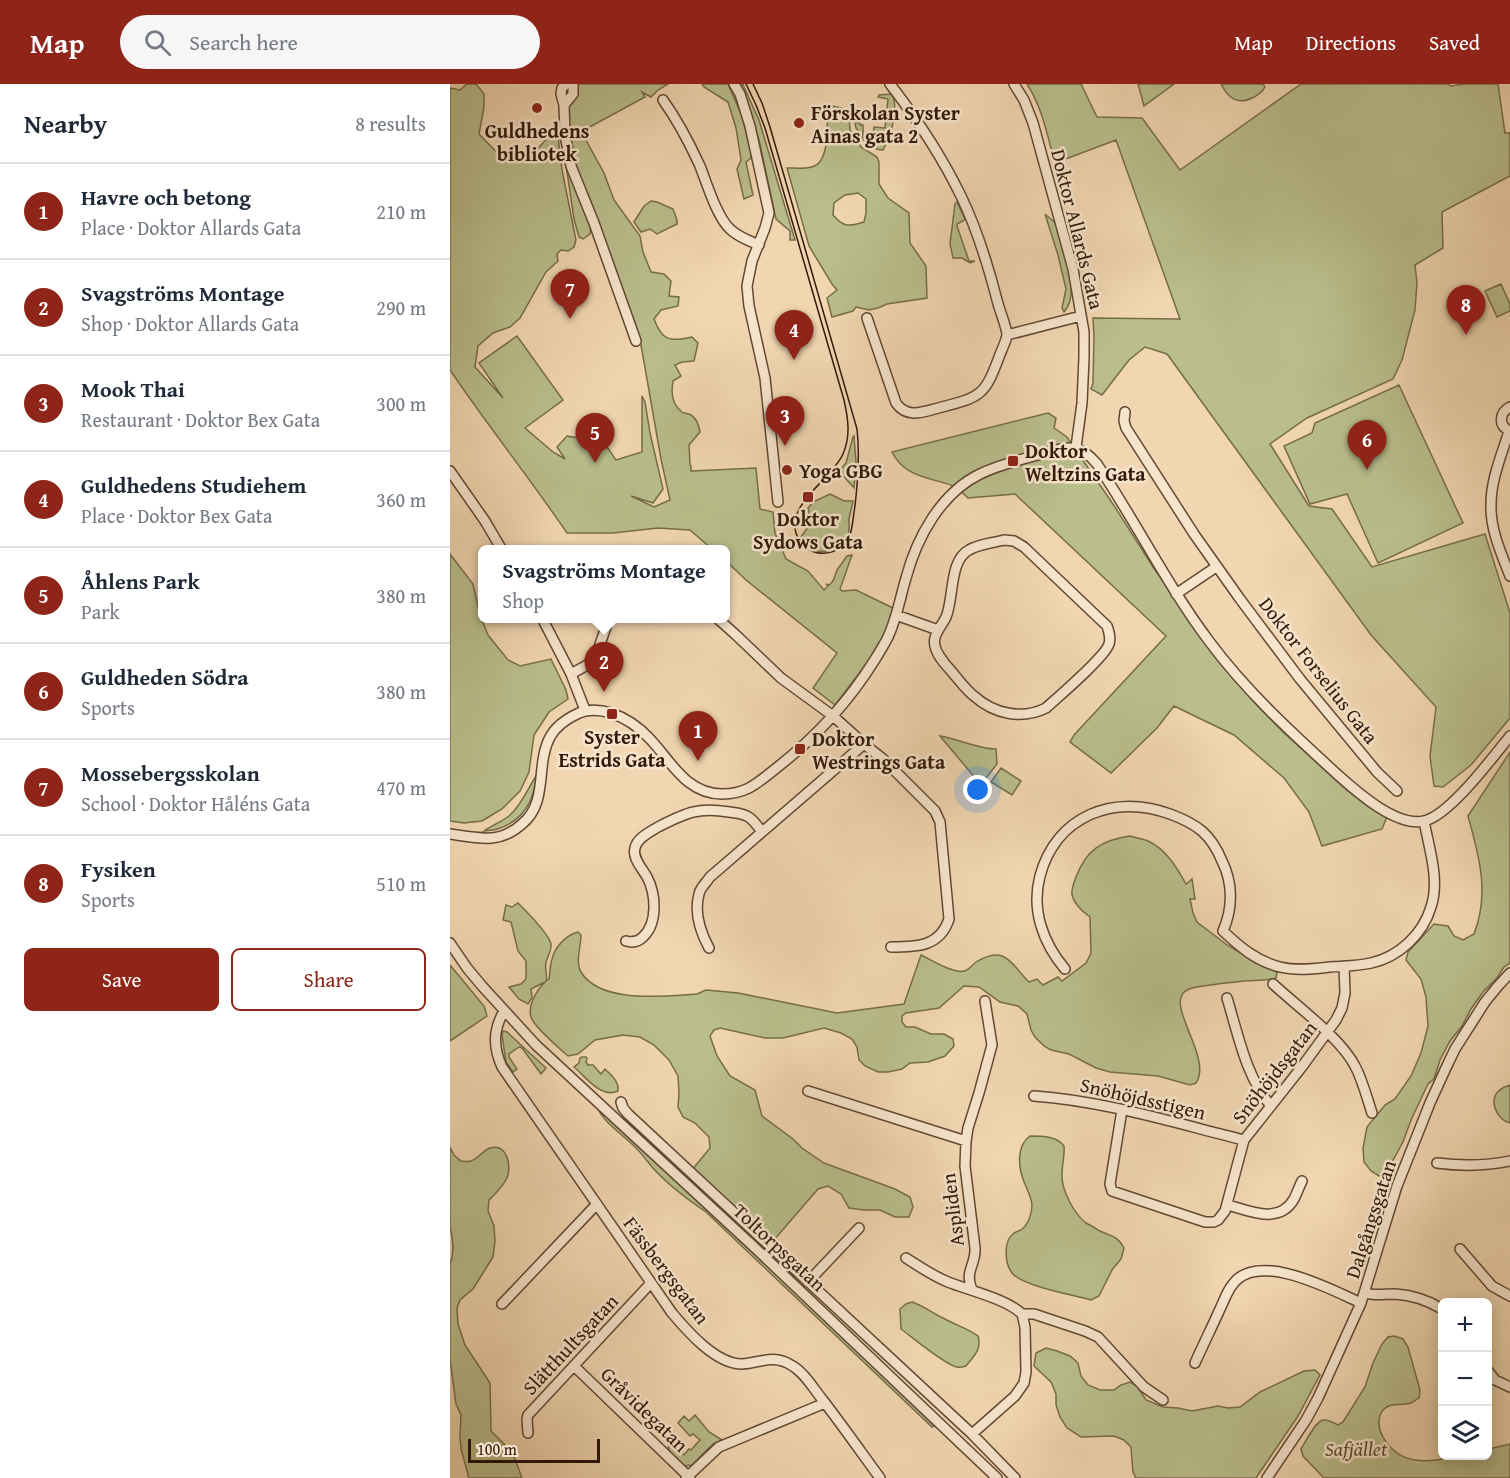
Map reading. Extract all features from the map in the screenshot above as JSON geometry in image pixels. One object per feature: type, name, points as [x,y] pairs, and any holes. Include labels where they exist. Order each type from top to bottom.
[{"type":"street","points":[[566,84],[561,90],[565,135],[571,166],[636,341]]},
{"type":"street","points":[[564,105],[573,94],[573,84]]},
{"type":"street","points":[[734,84],[746,111],[768,206],[768,220],[752,261],[747,286],[765,378],[778,502]]},
{"type":"street","points":[[867,318],[896,403],[907,413],[951,404],[979,394],[992,378],[1007,335],[985,257],[961,196],[940,157],[890,84]]},
{"type":"street","name":"Doktor Allards Gata","points":[[1014,84],[1024,100],[1033,123],[1073,269],[1085,343],[1082,403],[1076,447]]},
{"type":"street","points":[[663,100],[680,125],[722,219],[730,230],[759,245]]},
{"type":"street","points":[[1007,335],[1081,316]]},
{"type":"street","points":[[1510,407],[1503,412],[1501,419],[1503,426],[1510,431],[1493,485],[1491,507],[1495,536],[1510,576]]},
{"type":"street","name":"Doktor Forselius Gata","points":[[1125,412],[1126,428],[1216,567],[1300,679],[1377,772],[1397,791]]},
{"type":"street","points":[[450,834],[494,838],[509,834],[525,822],[537,803],[545,750],[550,738],[555,729],[585,710],[603,711],[632,723],[651,740],[684,780],[699,789],[717,794],[734,793],[750,787],[800,749],[833,716],[875,660],[888,637],[906,577],[923,534],[944,502],[956,490],[979,474],[993,468],[1076,447],[1087,453],[1097,464],[1176,594],[1209,642],[1244,685],[1311,750],[1381,809],[1408,820],[1424,821],[1435,816],[1457,798],[1510,736]]},
{"type":"street","points":[[450,471],[500,545]]},
{"type":"street","points":[[1004,540],[1014,541],[1023,547],[1107,626],[1109,643],[1102,655],[1046,708],[1022,715],[996,709],[973,696],[937,651],[934,645],[938,630],[947,614],[958,561],[968,550],[1004,540]]},
{"type":"street","points":[[1176,594],[1216,567]]},
{"type":"street","points":[[896,615],[938,630]]},
{"type":"street","points":[[545,623],[571,674],[585,710]]},
{"type":"street","points":[[571,674],[585,667],[594,658],[607,623]]},
{"type":"street","points":[[722,623],[781,678],[833,716],[883,759],[938,815],[949,919],[947,926],[938,936],[925,944],[891,946]]},
{"type":"street","points":[[709,948],[704,938],[698,912],[699,893],[710,878],[864,744]]},
{"type":"street","points":[[1065,969],[1048,946],[1038,918],[1037,890],[1047,855],[1057,840],[1081,819],[1092,813],[1105,809],[1144,806],[1185,819],[1200,828],[1217,848],[1227,870],[1231,900],[1228,920],[1223,931],[1244,951],[1260,960],[1280,967],[1311,969],[1373,963],[1396,953],[1413,938],[1427,918],[1434,888],[1424,821]]},
{"type":"street","points":[[626,941],[640,940],[648,933],[654,909],[651,888],[634,852],[639,840],[673,819],[708,809],[745,815],[762,832]]},
{"type":"street","name":"Toltorpsgatan","points":[[450,943],[467,968],[536,1045],[752,1245],[997,1478]]},
{"type":"street","name":"Snöhöjdsgatan","points":[[1227,1205],[1244,1140],[1336,1020],[1344,1000],[1346,979],[1344,966]]},
{"type":"street","name":"Dalgångsgatan","points":[[1267,1478],[1318,1398],[1361,1303],[1397,1186],[1455,1049],[1491,994],[1510,974]]},
{"type":"street","points":[[1273,984],[1345,1052],[1356,1068],[1372,1113]]},
{"type":"street","points":[[1227,998],[1248,1066],[1271,1106]]},
{"type":"street","name":"Aspliden","points":[[972,1290],[968,1277],[976,1254],[965,1166],[966,1141],[992,1045],[985,1001]]},
{"type":"street","name":"Fässbergsgatan","points":[[504,1011],[495,1029],[499,1062],[504,1072],[672,1313],[692,1335],[726,1360],[736,1363],[774,1359],[787,1362],[797,1369],[880,1478]]},
{"type":"street","points":[[808,1091],[966,1141]]},
{"type":"street","name":"Snöhöjdsstigen","points":[[1034,1095],[1076,1100],[1244,1140]]},
{"type":"street","name":"Toltorpsgatan","points":[[621,1102],[628,1114],[972,1434],[1015,1478]]},
{"type":"street","points":[[1122,1110],[1110,1184],[1113,1191],[1205,1222],[1214,1222],[1222,1216],[1227,1205],[1260,1215],[1273,1215],[1286,1209],[1302,1181]]},
{"type":"street","points":[[1437,1163],[1484,1164],[1510,1161]]},
{"type":"street","points":[[502,1304],[597,1204]]},
{"type":"street","points":[[808,1282],[859,1228]]},
{"type":"street","points":[[1460,1249],[1492,1286],[1510,1296]]},
{"type":"street","points":[[906,1258],[937,1277],[1012,1307],[1022,1314],[1034,1314],[1098,1337],[1144,1387],[1163,1400]]},
{"type":"street","points":[[1195,1363],[1232,1285],[1245,1274],[1256,1270],[1280,1272],[1311,1281],[1361,1303]]},
{"type":"street","name":"Slätthultsgatan","points":[[528,1433],[528,1414],[651,1284]]},
{"type":"street","points":[[1365,1293],[1410,1296],[1438,1307]]},
{"type":"street","points":[[972,1434],[1015,1396],[1024,1383],[1026,1372],[1025,1327],[1022,1314]]},
{"type":"street","name":"Gråvidegatan","points":[[574,1366],[688,1477]]},
{"type":"street","points":[[1492,1376],[1510,1387]]},
{"type":"street","points":[[688,1477],[719,1447],[825,1403]]},
{"type":"green space","points":[[467,84],[476,84],[484,94],[479,134],[506,162],[516,152],[526,161],[557,128],[562,170],[576,240],[574,247],[568,251],[561,250],[557,254],[558,261],[546,272],[520,318],[510,327],[493,333],[478,346],[475,367],[503,398],[479,363],[517,336],[563,400],[525,428],[553,452],[565,459],[557,447],[567,436],[600,441],[616,460],[642,452],[642,396],[663,489],[653,503],[631,496],[654,507],[670,500],[641,345],[577,172],[571,146],[568,106],[576,98],[577,84],[668,84],[651,97],[642,92],[645,97],[588,128],[584,126],[582,133],[604,173],[614,200],[640,236],[643,252],[651,272],[664,274],[671,281],[669,296],[679,297],[678,306],[661,310],[654,319],[660,332],[672,339],[692,337],[698,343],[694,361],[675,365],[681,376],[673,381],[672,390],[676,406],[682,412],[693,416],[700,430],[689,445],[691,471],[756,468],[760,509],[773,512],[775,533],[786,559],[808,571],[824,590],[828,586],[826,584],[829,585],[833,581],[837,570],[847,556],[852,555],[840,589],[842,591],[856,590],[895,609],[883,642],[835,705],[813,688],[837,653],[730,565],[730,545],[707,545],[690,530],[658,528],[613,533],[567,533],[450,370],[450,88],[460,90]]},
{"type":"green space","points":[[702,84],[728,84],[742,116],[751,153],[751,158],[746,162],[753,195],[744,199],[737,169],[741,160],[736,128],[728,102]]},
{"type":"green space","points":[[740,84],[743,84],[759,120],[795,240],[790,240],[790,231],[776,219],[759,140]]},
{"type":"green space","points":[[1027,84],[1081,84],[1097,117],[1142,118],[1180,170],[1301,84],[1449,84],[1450,86],[1498,84],[1505,133],[1510,133],[1510,176],[1442,212],[1443,248],[1415,265],[1417,283],[1415,310],[1402,360],[1393,379],[1307,418],[1270,444],[1309,506],[1332,509],[1372,567],[1485,534],[1510,613],[1510,718],[1471,765],[1443,787],[1434,786],[1430,756],[1436,707],[1371,635],[1167,354],[1145,347],[1129,360],[1102,395],[1091,389],[1093,383],[1093,318],[1180,319],[1116,140],[1055,163],[1041,113]]},
{"type":"green space","points":[[1138,84],[1174,84],[1144,106]]},
{"type":"green space","points":[[1221,84],[1263,84],[1265,87],[1254,97],[1238,101],[1230,97]]},
{"type":"green space","points":[[892,94],[895,107],[893,121],[883,150],[879,150],[863,139],[855,123],[863,125],[863,137],[873,137],[874,127],[885,128],[888,99],[878,97]]},
{"type":"green space","points":[[827,105],[841,108],[849,114],[850,130],[861,147],[877,157],[879,184],[888,198],[909,213],[910,243],[926,266],[927,298],[887,304],[869,310],[856,307],[853,311],[832,317],[827,298],[837,290],[809,246],[787,168],[809,168],[818,164],[827,140]],"holes":[[[858,193],[866,199],[864,222],[847,225],[833,215],[834,203],[845,195]]]},
{"type":"green space","points":[[561,131],[591,226],[590,234],[583,239],[579,237],[574,219]]},
{"type":"green space","points":[[651,201],[673,209],[677,224],[657,234],[650,229],[641,232],[634,222],[644,206]]},
{"type":"green space","points":[[957,202],[965,219],[957,226],[969,261],[975,261],[970,263],[962,258],[953,258],[950,244]]},
{"type":"green space","points":[[1045,214],[1058,228],[1069,268],[1071,297],[1064,312],[1062,308],[1066,289]]},
{"type":"green space","points":[[1501,284],[1510,304],[1510,311],[1497,317],[1485,291]]},
{"type":"green space","points":[[1399,385],[1463,523],[1378,563],[1347,494],[1310,504],[1284,446],[1312,433],[1315,423]]},
{"type":"green space","points":[[1048,413],[1056,418],[1054,428],[1067,437],[1211,650],[1254,702],[1283,732],[1348,791],[1387,817],[1382,829],[1322,846],[1309,812],[1284,778],[1234,735],[1174,706],[1157,728],[1111,773],[1070,742],[1166,636],[1015,494],[968,498],[953,486],[911,472],[897,461],[892,452]]},
{"type":"green space","points":[[854,436],[856,462],[854,488],[839,471],[846,463]]},
{"type":"green space","points":[[830,494],[844,501],[853,501],[848,536],[845,542],[833,550],[814,550],[800,538],[811,523],[808,508],[813,502]]},
{"type":"green space","points":[[450,554],[473,584],[478,606],[478,623],[483,623],[488,635],[508,660],[520,666],[551,659],[568,699],[549,712],[534,735],[529,772],[520,791],[502,809],[482,821],[464,823],[450,821]]},
{"type":"green space","points":[[940,736],[996,749],[997,764],[982,783],[976,779]]},
{"type":"green space","points":[[1510,752],[1510,963],[1483,992],[1450,1041],[1440,1060],[1434,1079],[1428,1084],[1411,1120],[1403,1142],[1386,1173],[1379,1176],[1371,1171],[1364,1162],[1363,1148],[1367,1127],[1385,1105],[1395,1099],[1411,1076],[1421,1053],[1428,1026],[1426,997],[1421,979],[1406,960],[1408,952],[1434,924],[1448,926],[1454,936],[1463,940],[1474,934],[1479,919],[1482,889],[1479,860],[1468,816]]},
{"type":"green space","points":[[1001,768],[1021,781],[1012,795],[991,782]]},
{"type":"green space","points":[[536,776],[532,797],[521,814],[505,826],[484,831],[514,812]]},
{"type":"green space","points":[[1130,836],[1154,844],[1166,854],[1186,884],[1192,879],[1195,899],[1190,899],[1197,922],[1227,945],[1277,973],[1276,978],[1272,979],[1201,986],[1189,989],[1182,995],[1180,1005],[1183,1017],[1198,1059],[1200,1072],[1196,1083],[1190,1085],[1158,1076],[1110,1072],[1096,1068],[1069,1054],[1051,1050],[1035,1037],[1027,1014],[1018,1006],[1000,1002],[979,987],[964,986],[939,1008],[906,1013],[902,1016],[902,1022],[906,1027],[915,1027],[931,1034],[944,1034],[953,1039],[954,1046],[945,1056],[928,1062],[910,1063],[902,1069],[888,1072],[878,1072],[865,1066],[859,1060],[857,1047],[852,1039],[824,1028],[783,1038],[765,1038],[720,1028],[714,1030],[710,1036],[717,1056],[730,1076],[755,1090],[762,1116],[824,1163],[895,1189],[910,1197],[913,1207],[909,1217],[895,1217],[880,1210],[849,1208],[841,1194],[828,1186],[818,1189],[774,1240],[692,1170],[710,1148],[709,1137],[695,1123],[683,1117],[678,1107],[678,1076],[669,1060],[654,1045],[640,1037],[623,1035],[595,1040],[578,1054],[568,1056],[540,1030],[531,1016],[533,1000],[545,982],[531,989],[532,997],[528,1004],[519,999],[509,987],[521,984],[526,979],[526,961],[518,951],[511,922],[503,920],[506,905],[512,907],[518,903],[542,929],[551,944],[546,965],[546,981],[549,979],[551,962],[556,950],[565,939],[578,932],[581,935],[578,959],[581,972],[590,982],[617,994],[668,996],[697,994],[706,990],[738,993],[837,1013],[904,1004],[921,955],[942,966],[964,971],[976,962],[999,955],[1010,961],[1029,982],[1037,979],[1043,985],[1058,977],[1062,981],[1086,963],[1091,953],[1090,917],[1077,905],[1072,895],[1080,868],[1096,848],[1111,840]]},
{"type":"green space","points":[[450,965],[484,1006],[487,1016],[450,1041]]},
{"type":"green space","points":[[503,1031],[507,1032],[546,1068],[541,1074],[519,1047],[509,1054],[517,1069],[513,1072],[506,1062]]},
{"type":"green space","points":[[582,1057],[586,1057],[588,1065],[593,1065],[601,1074],[605,1069],[616,1081],[618,1091],[612,1093],[600,1090],[574,1067]]},
{"type":"green space","points":[[1510,1085],[1510,1123],[1497,1113],[1494,1100],[1497,1092]]},
{"type":"green space","points":[[598,1109],[786,1283],[934,1426],[932,1427],[706,1212],[664,1179],[637,1149],[601,1115]]},
{"type":"green space","points":[[1030,1136],[1053,1138],[1064,1146],[1062,1180],[1073,1207],[1081,1219],[1116,1238],[1124,1248],[1121,1259],[1112,1270],[1099,1296],[1091,1300],[1026,1282],[1012,1273],[1008,1264],[1006,1247],[1008,1242],[1013,1234],[1026,1225],[1031,1212],[1032,1205],[1021,1174],[1020,1162],[1021,1150]]},
{"type":"green space","points":[[450,1147],[461,1161],[474,1160],[487,1149],[496,1147],[501,1149],[507,1157],[509,1168],[507,1178],[489,1200],[488,1211],[494,1226],[493,1257],[473,1289],[460,1300],[457,1308],[458,1324],[465,1345],[490,1383],[491,1431],[508,1448],[522,1478],[469,1478],[461,1449],[461,1415],[456,1404],[450,1359],[450,1264],[453,1246],[450,1227]]},
{"type":"green space","points":[[912,1302],[978,1336],[978,1349],[966,1366],[952,1365],[901,1329],[900,1309]]},
{"type":"green space","name":"Safjället","points":[[1388,1337],[1403,1339],[1408,1347],[1420,1390],[1419,1398],[1412,1403],[1390,1406],[1382,1412],[1379,1418],[1380,1429],[1389,1446],[1406,1458],[1416,1460],[1492,1460],[1492,1448],[1510,1444],[1510,1478],[1324,1478],[1303,1456],[1301,1449],[1320,1421],[1327,1420],[1338,1425],[1343,1422],[1365,1387],[1373,1363]]},
{"type":"green space","points":[[1046,1348],[1070,1356],[1078,1363],[1081,1376],[1088,1385],[1100,1390],[1114,1390],[1130,1382],[1137,1386],[1146,1400],[1163,1407],[1192,1411],[1218,1406],[1240,1407],[1260,1392],[1304,1371],[1315,1370],[1320,1375],[1298,1416],[1256,1478],[1136,1478],[1133,1472],[1131,1447],[1124,1440],[1114,1436],[1081,1437],[1067,1428],[1060,1417],[1056,1405],[1056,1394],[1051,1382],[1034,1366],[1036,1353]]},
{"type":"green space","points":[[695,1415],[709,1432],[722,1440],[713,1444],[692,1465],[684,1466],[668,1450],[668,1447],[673,1443],[677,1445],[676,1447],[684,1455],[700,1440],[693,1434],[690,1436],[678,1423],[684,1416],[689,1421]]},
{"type":"tram line","points":[[746,84],[765,128],[847,414],[848,434],[843,454],[830,473],[804,501],[795,522],[797,536],[803,545],[815,552],[826,553],[842,547],[849,538],[858,477],[857,429],[770,127],[753,84]]},
{"type":"place","name":"Guldhedens bibliotek","points":[[537,108]]},
{"type":"place","name":"Förskolan Syster Ainas gata 2","points":[[799,123]]},
{"type":"place","name":"Mossebergsskolan","points":[[570,319]]},
{"type":"place","name":"Fysiken","points":[[1466,335]]},
{"type":"place","name":"Guldhedens Studiehem","points":[[794,360]]},
{"type":"place","name":"Mook Thai","points":[[785,446]]},
{"type":"place","name":"Doktor Weltzins Gata","points":[[1013,461]]},
{"type":"place","name":"Åhlens Park","points":[[595,463]]},
{"type":"place","name":"Yoga GBG","points":[[787,470]]},
{"type":"place","name":"Guldheden Södra","points":[[1367,470]]},
{"type":"place","name":"Doktor Sydows Gata","points":[[808,497]]},
{"type":"place","name":"Svagströms Montage","points":[[604,692]]},
{"type":"place","name":"Syster Estrids Gata","points":[[612,714]]},
{"type":"place","name":"Doktor Westrings Gata","points":[[800,749]]},
{"type":"place","name":"Havre och betong","points":[[698,761]]}]
